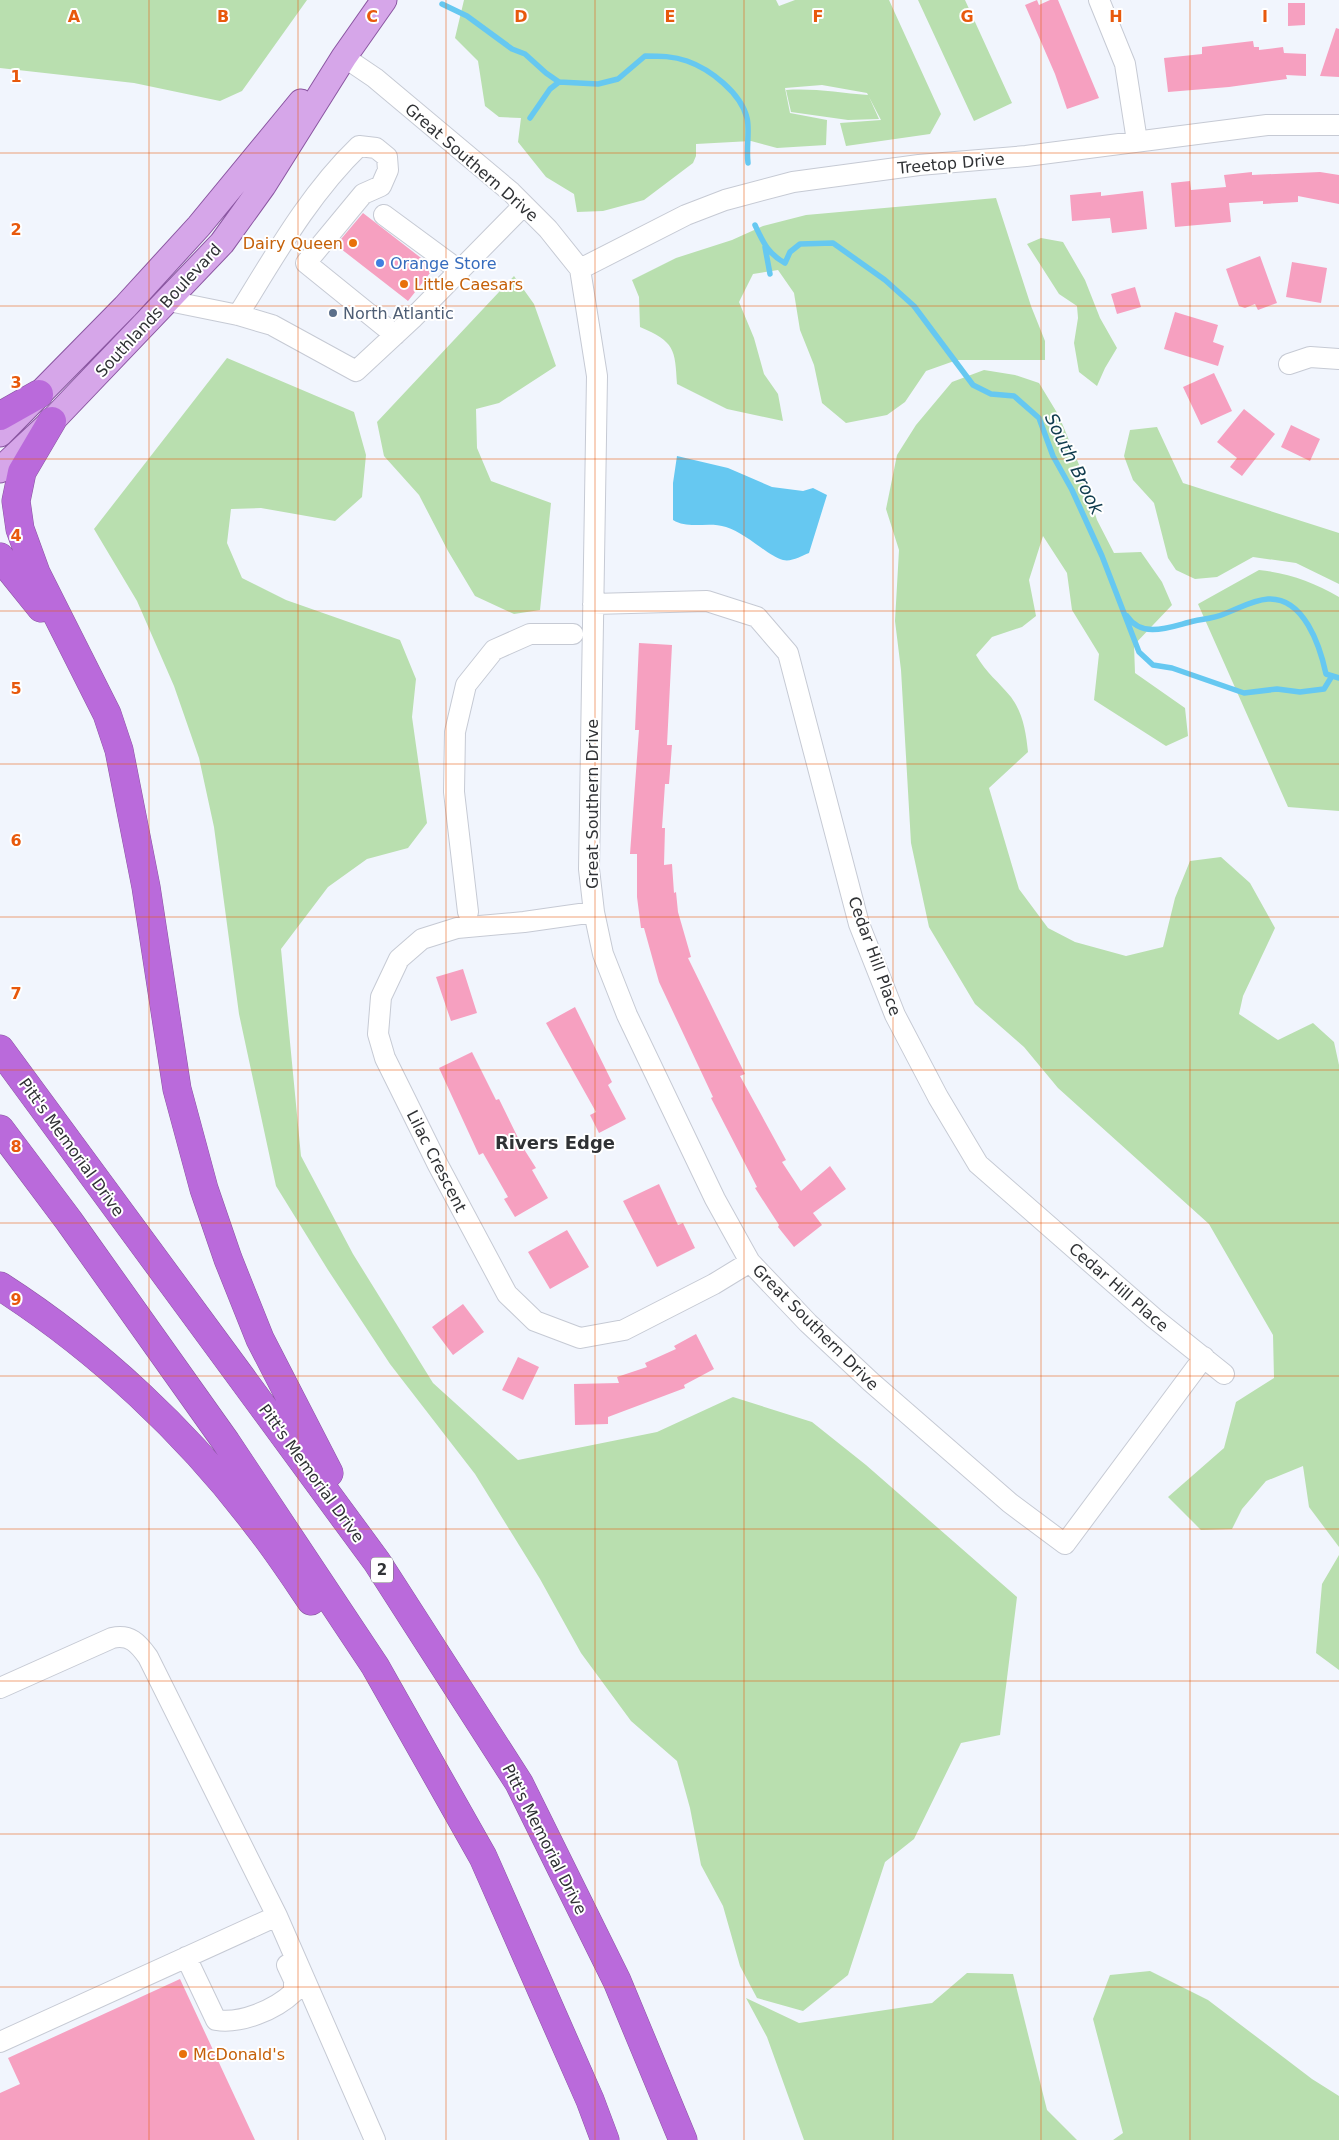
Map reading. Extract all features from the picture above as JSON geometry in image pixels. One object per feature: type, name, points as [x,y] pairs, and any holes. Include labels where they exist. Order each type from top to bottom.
[{"type":"highway","points":[[0,416],[39,394]]},
{"type":"highway","points":[[52,421],[22,472],[16,501],[20,528],[36,573],[107,714],[123,768],[146,887],[177,1089],[204,1189],[228,1259],[260,1339],[296,1411],[377,1562]]},
{"type":"highway","points":[[0,557],[84,666]]},
{"type":"highway","name":"Pitt's Memorial Drive","points":[[0,1049],[377,1562],[519,1783],[617,1981],[683,2140]]},
{"type":"highway","points":[[0,1129],[91,1253],[302,1553],[375,1666],[483,1857],[590,2100],[605,2140]]},
{"type":"highway","points":[[0,1286],[84,1347],[129,1385],[198,1455],[258,1525],[446,1790]]},
{"type":"main road","name":"Southlands Boulevard","points":[[0,470],[52,421],[169,301],[222,243],[244,215],[344,57],[384,0]]},
{"type":"main road","name":"Southlands Boulevard","points":[[0,434],[125,307],[192,234],[306,96],[344,57]]},
{"type":"street","points":[[1099,0],[1125,64],[1137,141]]},
{"type":"street","name":"Great Southern Drive","points":[[344,57],[375,78],[524,205],[548,229],[580,269],[597,376],[589,869],[594,912],[603,954],[627,1015],[711,1190],[750,1262],[808,1323],[871,1382],[1010,1503],[1065,1544],[1204,1357]]},
{"type":"street","name":"Treetop Drive","points":[[580,269],[649,236],[686,215],[725,200],[770,187],[836,175],[919,165],[1026,156],[1267,125],[1339,125]]},
{"type":"street","points":[[238,315],[306,208],[340,163],[359,146],[376,148],[387,157],[388,170],[381,186],[363,194],[306,262],[395,335]]},
{"type":"street","points":[[169,301],[238,315],[279,329],[356,371],[460,272],[524,205]]},
{"type":"street","points":[[384,215],[460,272]]},
{"type":"street","points":[[1289,364],[1310,357],[1324,356],[1339,359]]},
{"type":"street","name":"Cedar Hill Place","points":[[593,604],[707,601],[757,617],[788,653],[859,924],[896,1015],[938,1097],[978,1164],[1154,1318],[1224,1374]]},
{"type":"street","points":[[468,912],[454,792],[455,732],[466,685],[494,650],[530,634],[573,634]]},
{"type":"street","name":"Lilac Crescent","points":[[594,912],[524,922],[457,928],[422,939],[399,959],[381,998],[378,1034],[385,1058],[438,1165],[507,1294],[535,1321],[580,1338],[624,1330],[714,1284],[750,1262]]},
{"type":"street","points":[[0,1688],[112,1638],[123,1636],[138,1643],[148,1656],[375,2140]]},
{"type":"street","points":[[0,2042],[271,1918]]},
{"type":"street","points":[[186,1958],[216,2020],[228,2022],[277,2005],[294,1992],[294,1980],[271,1918]]},
{"type":"green space","points":[[0,0],[307,0],[242,91],[220,101],[134,83],[0,68]]},
{"type":"green space","points":[[464,0],[776,0],[779,6],[795,0],[889,0],[941,114],[930,134],[846,146],[840,123],[881,120],[869,97],[879,119],[848,120],[791,112],[786,90],[817,90],[868,95],[867,93],[822,85],[785,88],[790,113],[827,120],[826,145],[777,148],[751,141],[696,144],[696,156],[693,163],[644,200],[603,211],[577,212],[574,194],[546,177],[518,142],[521,118],[499,117],[485,106],[478,61],[455,38]]},
{"type":"green space","points":[[918,0],[965,0],[1012,103],[974,121]]},
{"type":"green space","points":[[996,198],[1031,306],[1045,341],[1045,360],[957,360],[926,371],[905,402],[887,415],[846,423],[822,403],[814,365],[800,330],[794,293],[778,270],[753,274],[739,302],[754,338],[764,374],[778,394],[783,421],[727,409],[677,384],[674,355],[671,348],[660,337],[640,327],[639,297],[632,280],[676,258],[732,240],[763,226],[806,215]]},
{"type":"green space","points":[[1041,238],[1063,242],[1085,280],[1100,318],[1117,348],[1097,386],[1079,372],[1074,343],[1078,318],[1077,306],[1059,294],[1027,244]]},
{"type":"green space","points":[[514,276],[534,304],[556,366],[499,403],[476,409],[477,448],[491,481],[551,503],[540,610],[514,614],[475,596],[448,551],[419,495],[384,456],[377,422]]},
{"type":"green space","points":[[227,358],[354,412],[366,455],[362,497],[335,521],[261,508],[231,509],[227,543],[242,578],[286,600],[400,640],[416,679],[412,717],[427,823],[408,848],[367,859],[328,887],[281,949],[301,1156],[353,1254],[433,1383],[518,1460],[657,1432],[733,1397],[812,1422],[866,1465],[1017,1597],[1000,1735],[961,1743],[914,1839],[885,1862],[848,1975],[803,2011],[757,1998],[740,1966],[723,1906],[701,1865],[690,1808],[677,1761],[631,1721],[581,1653],[540,1579],[475,1474],[390,1364],[328,1270],[276,1186],[239,1014],[214,827],[199,758],[174,686],[137,601],[94,529]]},
{"type":"green space","points":[[984,370],[1015,375],[1039,383],[1059,416],[1082,472],[1097,520],[1114,553],[1141,552],[1162,582],[1172,605],[1134,645],[1135,673],[1185,708],[1188,736],[1166,746],[1094,700],[1099,654],[1072,610],[1067,573],[1043,536],[1029,580],[1036,616],[1022,627],[992,637],[976,655],[1015,703],[1025,730],[1028,752],[989,788],[1019,889],[1048,928],[1075,942],[1126,956],[1163,947],[1175,898],[1190,861],[1221,857],[1250,883],[1275,928],[1243,996],[1239,1014],[1278,1040],[1313,1023],[1334,1042],[1339,1065],[1339,1547],[1309,1507],[1303,1466],[1266,1481],[1242,1509],[1232,1529],[1201,1530],[1168,1497],[1224,1448],[1236,1402],[1274,1378],[1273,1335],[1209,1224],[1058,1088],[1024,1047],[975,1004],[929,927],[911,843],[901,670],[895,621],[899,550],[886,509],[897,455],[916,425],[952,382]]},
{"type":"green space","points":[[1157,427],[1183,483],[1339,533],[1339,584],[1296,563],[1253,557],[1217,577],[1195,579],[1176,570],[1168,558],[1154,503],[1133,480],[1124,456],[1130,430]]},
{"type":"green space","points":[[1259,570],[1280,573],[1300,579],[1339,597],[1339,811],[1288,807],[1198,604]]},
{"type":"green space","points":[[1339,1555],[1339,1670],[1316,1653],[1322,1584]]},
{"type":"green space","points":[[1150,1971],[1208,2000],[1312,2079],[1339,2096],[1339,2140],[1113,2140],[1123,2133],[1093,2019],[1110,1975]]},
{"type":"green space","points":[[967,1973],[1013,1974],[1047,2110],[1077,2140],[804,2140],[767,2037],[746,1998],[799,2023],[932,2003]]},
{"type":"water","points":[[677,456],[728,468],[772,487],[803,491],[813,488],[827,495],[809,553],[793,559],[783,560],[726,527],[719,525],[692,525],[673,520],[673,483]]},
{"type":"building","points":[[1037,0],[1039,5],[1050,0],[1058,0],[1099,98],[1067,109],[1055,74],[1025,5]]},
{"type":"building","points":[[1288,3],[1305,3],[1305,25],[1288,26]]},
{"type":"building","points":[[1336,28],[1339,29],[1339,77],[1320,76]]},
{"type":"building","points":[[1253,41],[1254,47],[1259,47],[1259,50],[1283,47],[1284,53],[1306,54],[1306,76],[1286,75],[1287,79],[1229,87],[1168,92],[1164,58],[1202,54],[1202,47]]},
{"type":"building","points":[[1252,172],[1252,175],[1320,172],[1339,175],[1339,204],[1298,196],[1298,202],[1263,204],[1263,201],[1229,203],[1231,222],[1175,227],[1171,183],[1190,181],[1191,190],[1226,187],[1224,175]]},
{"type":"building","points":[[1143,191],[1147,229],[1112,233],[1110,218],[1072,221],[1070,195],[1101,192],[1101,196]]},
{"type":"building","points":[[363,213],[434,268],[408,301],[336,245]]},
{"type":"building","points":[[1260,256],[1277,303],[1258,310],[1255,304],[1245,308],[1239,306],[1226,269]]},
{"type":"building","points":[[1292,262],[1327,268],[1321,303],[1286,297]]},
{"type":"building","points":[[1135,287],[1141,307],[1117,314],[1111,294]]},
{"type":"building","points":[[1175,312],[1218,325],[1213,342],[1224,346],[1218,366],[1164,349]]},
{"type":"building","points":[[1214,373],[1232,411],[1201,425],[1183,387]]},
{"type":"building","points":[[1244,409],[1275,434],[1242,476],[1230,467],[1237,458],[1217,442]]},
{"type":"building","points":[[1291,425],[1320,439],[1310,461],[1281,447]]},
{"type":"building","points":[[639,643],[672,645],[667,745],[672,745],[669,784],[665,784],[662,828],[665,828],[664,865],[672,864],[674,893],[676,892],[678,912],[691,957],[688,958],[745,1074],[740,1076],[786,1160],[782,1162],[801,1191],[830,1166],[846,1189],[813,1213],[822,1225],[794,1247],[778,1227],[779,1225],[755,1188],[757,1187],[711,1098],[713,1097],[659,982],[644,928],[641,928],[637,897],[637,854],[630,854],[639,730],[635,730]]},
{"type":"building","points":[[463,969],[477,1013],[451,1021],[436,977]]},
{"type":"building","points":[[575,1007],[612,1082],[608,1085],[626,1119],[599,1133],[590,1115],[596,1112],[546,1023]]},
{"type":"building","points":[[472,1052],[496,1100],[499,1099],[522,1146],[536,1168],[532,1170],[548,1198],[515,1217],[504,1199],[508,1197],[483,1153],[479,1155],[439,1068]]},
{"type":"building","points":[[659,1184],[678,1225],[683,1223],[695,1248],[657,1267],[623,1201]]},
{"type":"building","points":[[567,1230],[589,1267],[550,1289],[528,1252]]},
{"type":"building","points":[[463,1304],[484,1332],[453,1355],[432,1327]]},
{"type":"building","points":[[696,1334],[714,1369],[684,1385],[685,1388],[608,1417],[608,1424],[575,1425],[574,1384],[619,1383],[617,1377],[647,1367],[645,1363],[676,1349],[674,1346]]},
{"type":"building","points":[[518,1357],[539,1367],[523,1400],[502,1390]]},
{"type":"building","points":[[180,1979],[255,2140],[0,2140],[0,2093],[20,2084],[8,2058]]},
{"type":"waterway","name":"South Brook","points":[[442,4],[467,16],[512,49],[525,54],[559,82],[598,84],[618,79],[645,56],[672,57],[696,65],[723,83],[744,109],[748,123],[748,163]]},
{"type":"waterway","points":[[530,118],[550,89],[559,82]]},
{"type":"waterway","name":"South Brook","points":[[755,225],[770,252],[785,263],[790,252],[800,244],[833,243],[885,280],[914,306],[973,385],[991,394],[1014,396],[1039,418],[1053,456],[1072,490],[1102,556],[1139,652],[1153,665],[1172,668],[1244,693],[1277,689],[1300,692],[1324,689],[1332,676]]},
{"type":"waterway","points":[[765,247],[770,274]]},
{"type":"waterway","points":[[1127,616],[1141,628],[1158,629],[1217,616],[1256,601],[1268,599],[1281,600],[1301,614],[1308,625],[1315,637],[1326,674],[1339,678]]},
{"type":"place","name":"Dairy Queen","points":[[353,243]]},
{"type":"place","name":"Orange Store","points":[[380,263]]},
{"type":"place","name":"Little Caesars","points":[[404,284]]},
{"type":"place","name":"North Atlantic","points":[[333,313]]},
{"type":"place","name":"McDonald's","points":[[183,2054]]},
{"type":"district","name":"Rivers Edge","points":[[555,1143]]}]
